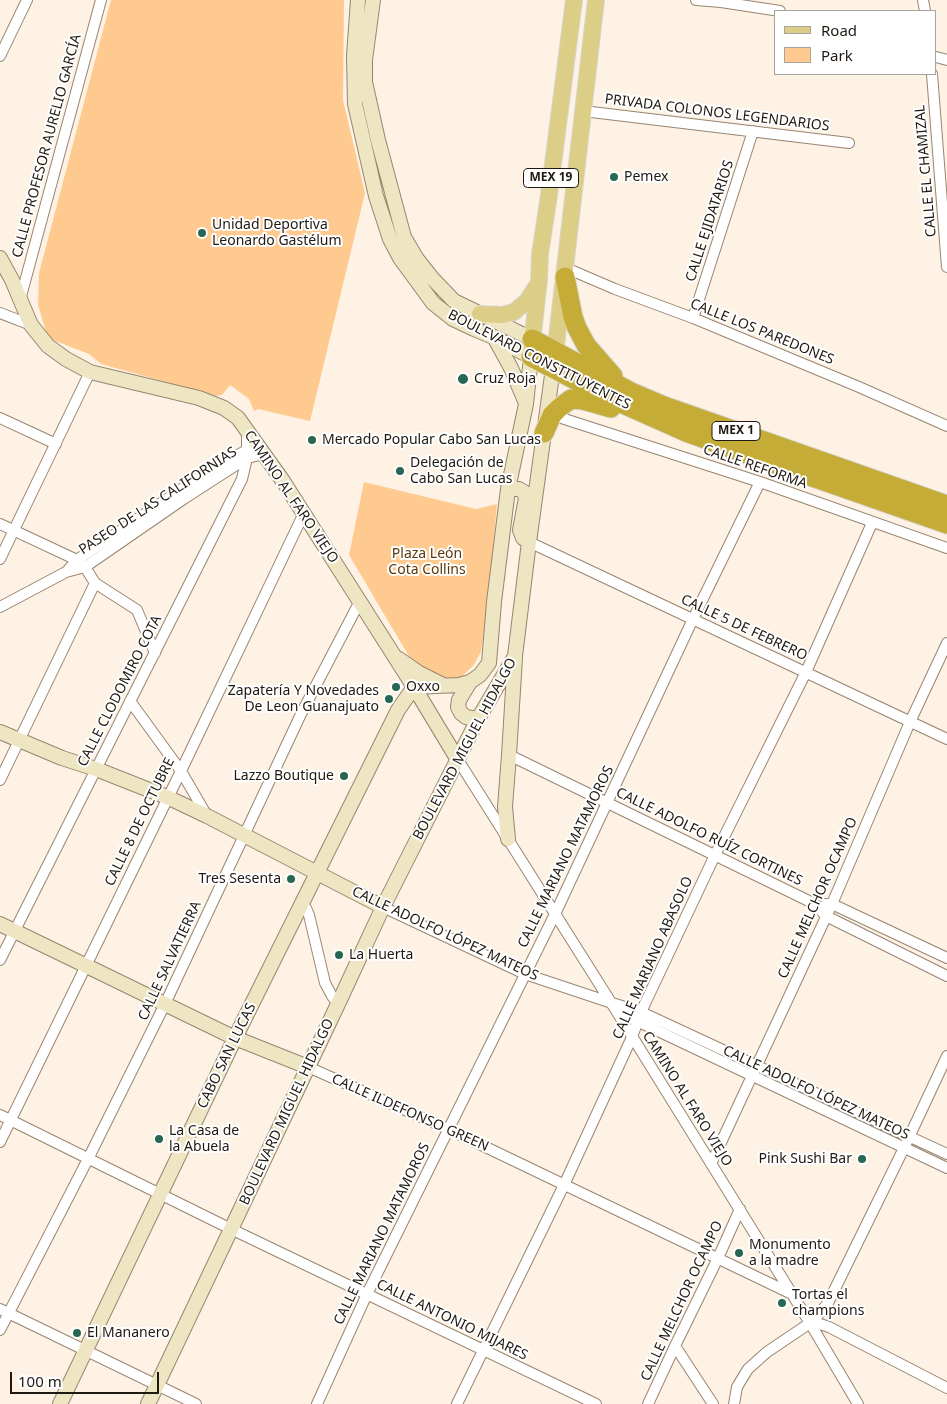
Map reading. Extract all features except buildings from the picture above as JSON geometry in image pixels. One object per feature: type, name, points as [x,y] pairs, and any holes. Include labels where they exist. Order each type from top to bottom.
[{"type":"highway","points":[[565,272],[573,317],[586,345],[609,373],[631,392]]},
{"type":"highway","name":"BOULEVARD CONSTITUYENTES","points":[[532,348],[555,360],[664,406],[947,505]]},
{"type":"highway","name":"BOULEVARD CONSTITUYENTES","points":[[555,360],[614,400],[686,432],[947,524]]},
{"type":"highway","points":[[544,433],[552,415],[570,400],[578,399],[686,432]]},
{"type":"main road","name":"BOULEVARD CONSTITUYENTES","points":[[358,0],[354,56],[355,104],[376,196],[390,239],[400,258],[433,303],[453,319],[493,337],[532,348]]},
{"type":"main road","name":"BOULEVARD CONSTITUYENTES","points":[[373,0],[365,60],[365,82],[378,140],[404,237],[417,259],[432,278],[454,300],[480,314],[532,348]]},
{"type":"main road","name":"BOULEVARD MIGUEL HIDALGO","points":[[414,687],[459,686],[470,682],[480,675],[489,663],[494,602],[508,489],[526,404],[540,254],[574,0]]},
{"type":"main road","name":"BOULEVARD MIGUEL HIDALGO","points":[[148,1404],[383,907],[478,719],[515,656],[555,360],[596,0]]},
{"type":"main road","name":"CAMINO AL FARO VIEJO","points":[[0,258],[12,280],[31,325],[48,346],[66,359],[90,372],[199,398],[224,408],[238,418],[247,430],[254,452],[304,513],[458,760]]},
{"type":"main road","points":[[480,314],[502,315],[514,312],[523,306],[531,296],[539,280]]},
{"type":"main road","points":[[493,337],[511,368],[526,404]]},
{"type":"main road","points":[[508,489],[519,489],[524,492],[526,498],[520,530],[523,538],[529,542]]},
{"type":"main road","points":[[394,655],[419,672],[446,686]]},
{"type":"main road","points":[[508,839],[505,807],[510,755],[515,656]]},
{"type":"main road","points":[[470,682],[459,700],[458,707],[466,717],[478,719]]},
{"type":"main road","name":"CABO SAN LUCAS","points":[[60,1404],[301,903],[398,710],[414,687]]},
{"type":"main road","name":"CALLE ADOLFO LÓPEZ MATEOS","points":[[0,732],[62,758],[96,769],[167,797],[383,907]]},
{"type":"main road","name":"CALLE ILDEFONSO GREEN","points":[[0,924],[235,1038],[308,1067]]},
{"type":"street","points":[[1,53],[27,0]]},
{"type":"street","name":"CALLE PROFESOR AURELIO GARCÍA","points":[[20,300],[101,0]]},
{"type":"street","points":[[696,0],[721,1],[774,10]]},
{"type":"street","name":"CALLE EL CHAMIZAL","points":[[932,75],[947,267]]},
{"type":"street","name":"PRIVADA COLONOS LEGENDARIOS","points":[[583,111],[849,143]]},
{"type":"street","name":"CALLE EJIDATARIOS","points":[[693,318],[752,131]]},
{"type":"street","name":"CALLE LOS PAREDONES","points":[[565,272],[693,318],[947,426]]},
{"type":"street","points":[[0,313],[31,325]]},
{"type":"street","points":[[0,560],[90,372]]},
{"type":"street","name":"CALLE REFORMA","points":[[552,415],[760,482],[947,548]]},
{"type":"street","points":[[0,418],[56,444]]},
{"type":"street","name":"PASEO DE LAS CALIFORNIAS","points":[[0,607],[81,563],[254,452]]},
{"type":"street","name":"CALLE CLODOMIRO COTA","points":[[0,960],[254,452]]},
{"type":"street","name":"CALLE MARIANO MATAMOROS","points":[[317,1404],[367,1294],[555,914],[693,619],[760,482]]},
{"type":"street","name":"CALLE 8 DE OCTUBRE","points":[[0,1142],[181,771],[304,513]]},
{"type":"street","name":"CALLE MARIANO ABASOLO","points":[[457,1404],[564,1185],[632,1037],[639,1016],[715,855],[806,672],[872,522]]},
{"type":"street","points":[[0,524],[81,563],[95,583],[137,610],[155,653]]},
{"type":"street","name":"CALLE 5 DE FEBRERO","points":[[529,542],[947,739]]},
{"type":"street","points":[[0,780],[95,583]]},
{"type":"street","name":"CALLE SALVATIERRA","points":[[0,1330],[4,1311],[88,1159],[165,1004],[301,714],[360,601]]},
{"type":"street","name":"CALLE MELCHOR OCAMPO","points":[[711,1164],[832,904],[910,722],[947,643]]},
{"type":"street","points":[[130,701],[181,771],[207,816]]},
{"type":"street","name":"CALLE ADOLFO RUÍZ CORTINES","points":[[510,755],[815,904],[826,916],[947,976]]},
{"type":"street","name":"CAMINO AL FARO VIEJO","points":[[458,760],[740,1209],[858,1404]]},
{"type":"street","points":[[301,903],[306,908],[309,916],[325,983],[338,1004]]},
{"type":"street","name":"CALLE ADOLFO RUÍZ CORTINES","points":[[815,904],[832,904],[947,958]]},
{"type":"street","name":"CALLE ADOLFO LÓPEZ MATEOS","points":[[383,907],[525,974],[639,1016],[757,1065],[947,1154]]},
{"type":"street","name":"CALLE ADOLFO LÓPEZ MATEOS","points":[[639,1016],[752,1076],[947,1168]]},
{"type":"street","points":[[734,1404],[737,1387],[748,1369],[767,1352],[818,1315],[828,1303],[947,1056]]},
{"type":"street","name":"CALLE ILDEFONSO GREEN","points":[[308,1067],[448,1129],[792,1294]]},
{"type":"street","name":"CALLE ANTONIO MIJARES","points":[[0,1115],[231,1229],[596,1404]]},
{"type":"street","name":"CALLE MELCHOR OCAMPO","points":[[648,1404],[740,1209]]},
{"type":"street","points":[[4,1311],[196,1404]]},
{"type":"street","points":[[809,1322],[829,1327],[947,1388]]},
{"type":"street","points":[[675,1346],[714,1404]]},
{"type":"green space","name":"Unidad Deportiva Leonardo Gastélum","points":[[111,0],[344,0],[343,100],[365,193],[310,421],[258,409],[254,411],[249,399],[230,385],[222,395],[216,396],[101,364],[89,354],[48,338],[38,305],[39,273]]},
{"type":"green space","name":"Plaza León Cota Collins","points":[[364,482],[476,509],[497,504],[488,603],[481,652],[473,666],[457,681],[438,681],[413,663],[349,555]]},
{"type":"place","name":"Pemex","points":[[614,177]]},
{"type":"place","name":"Unidad Deportiva Leonardo Gastélum","points":[[202,233]]},
{"type":"place","name":"Cruz Roja","points":[[463,379]]},
{"type":"place","name":"Mercado Popular Cabo San Lucas","points":[[312,440]]},
{"type":"place","name":"Delegación de Cabo San Lucas","points":[[400,471]]},
{"type":"place","name":"Oxxo","points":[[396,687]]},
{"type":"place","name":"Zapatería Y Novedades De Leon Guanajuato","points":[[389,699]]},
{"type":"place","name":"Lazzo Boutique","points":[[344,776]]},
{"type":"place","name":"Tres Sesenta","points":[[291,879]]},
{"type":"place","name":"La Huerta","points":[[339,955]]},
{"type":"place","name":"La Casa de la Abuela","points":[[159,1139]]},
{"type":"place","name":"Pink Sushi Bar","points":[[862,1159]]},
{"type":"place","name":"Monumento a la madre","points":[[739,1253]]},
{"type":"place","name":"Tortas el champions","points":[[782,1303]]},
{"type":"place","name":"El Mananero","points":[[77,1333]]}]
